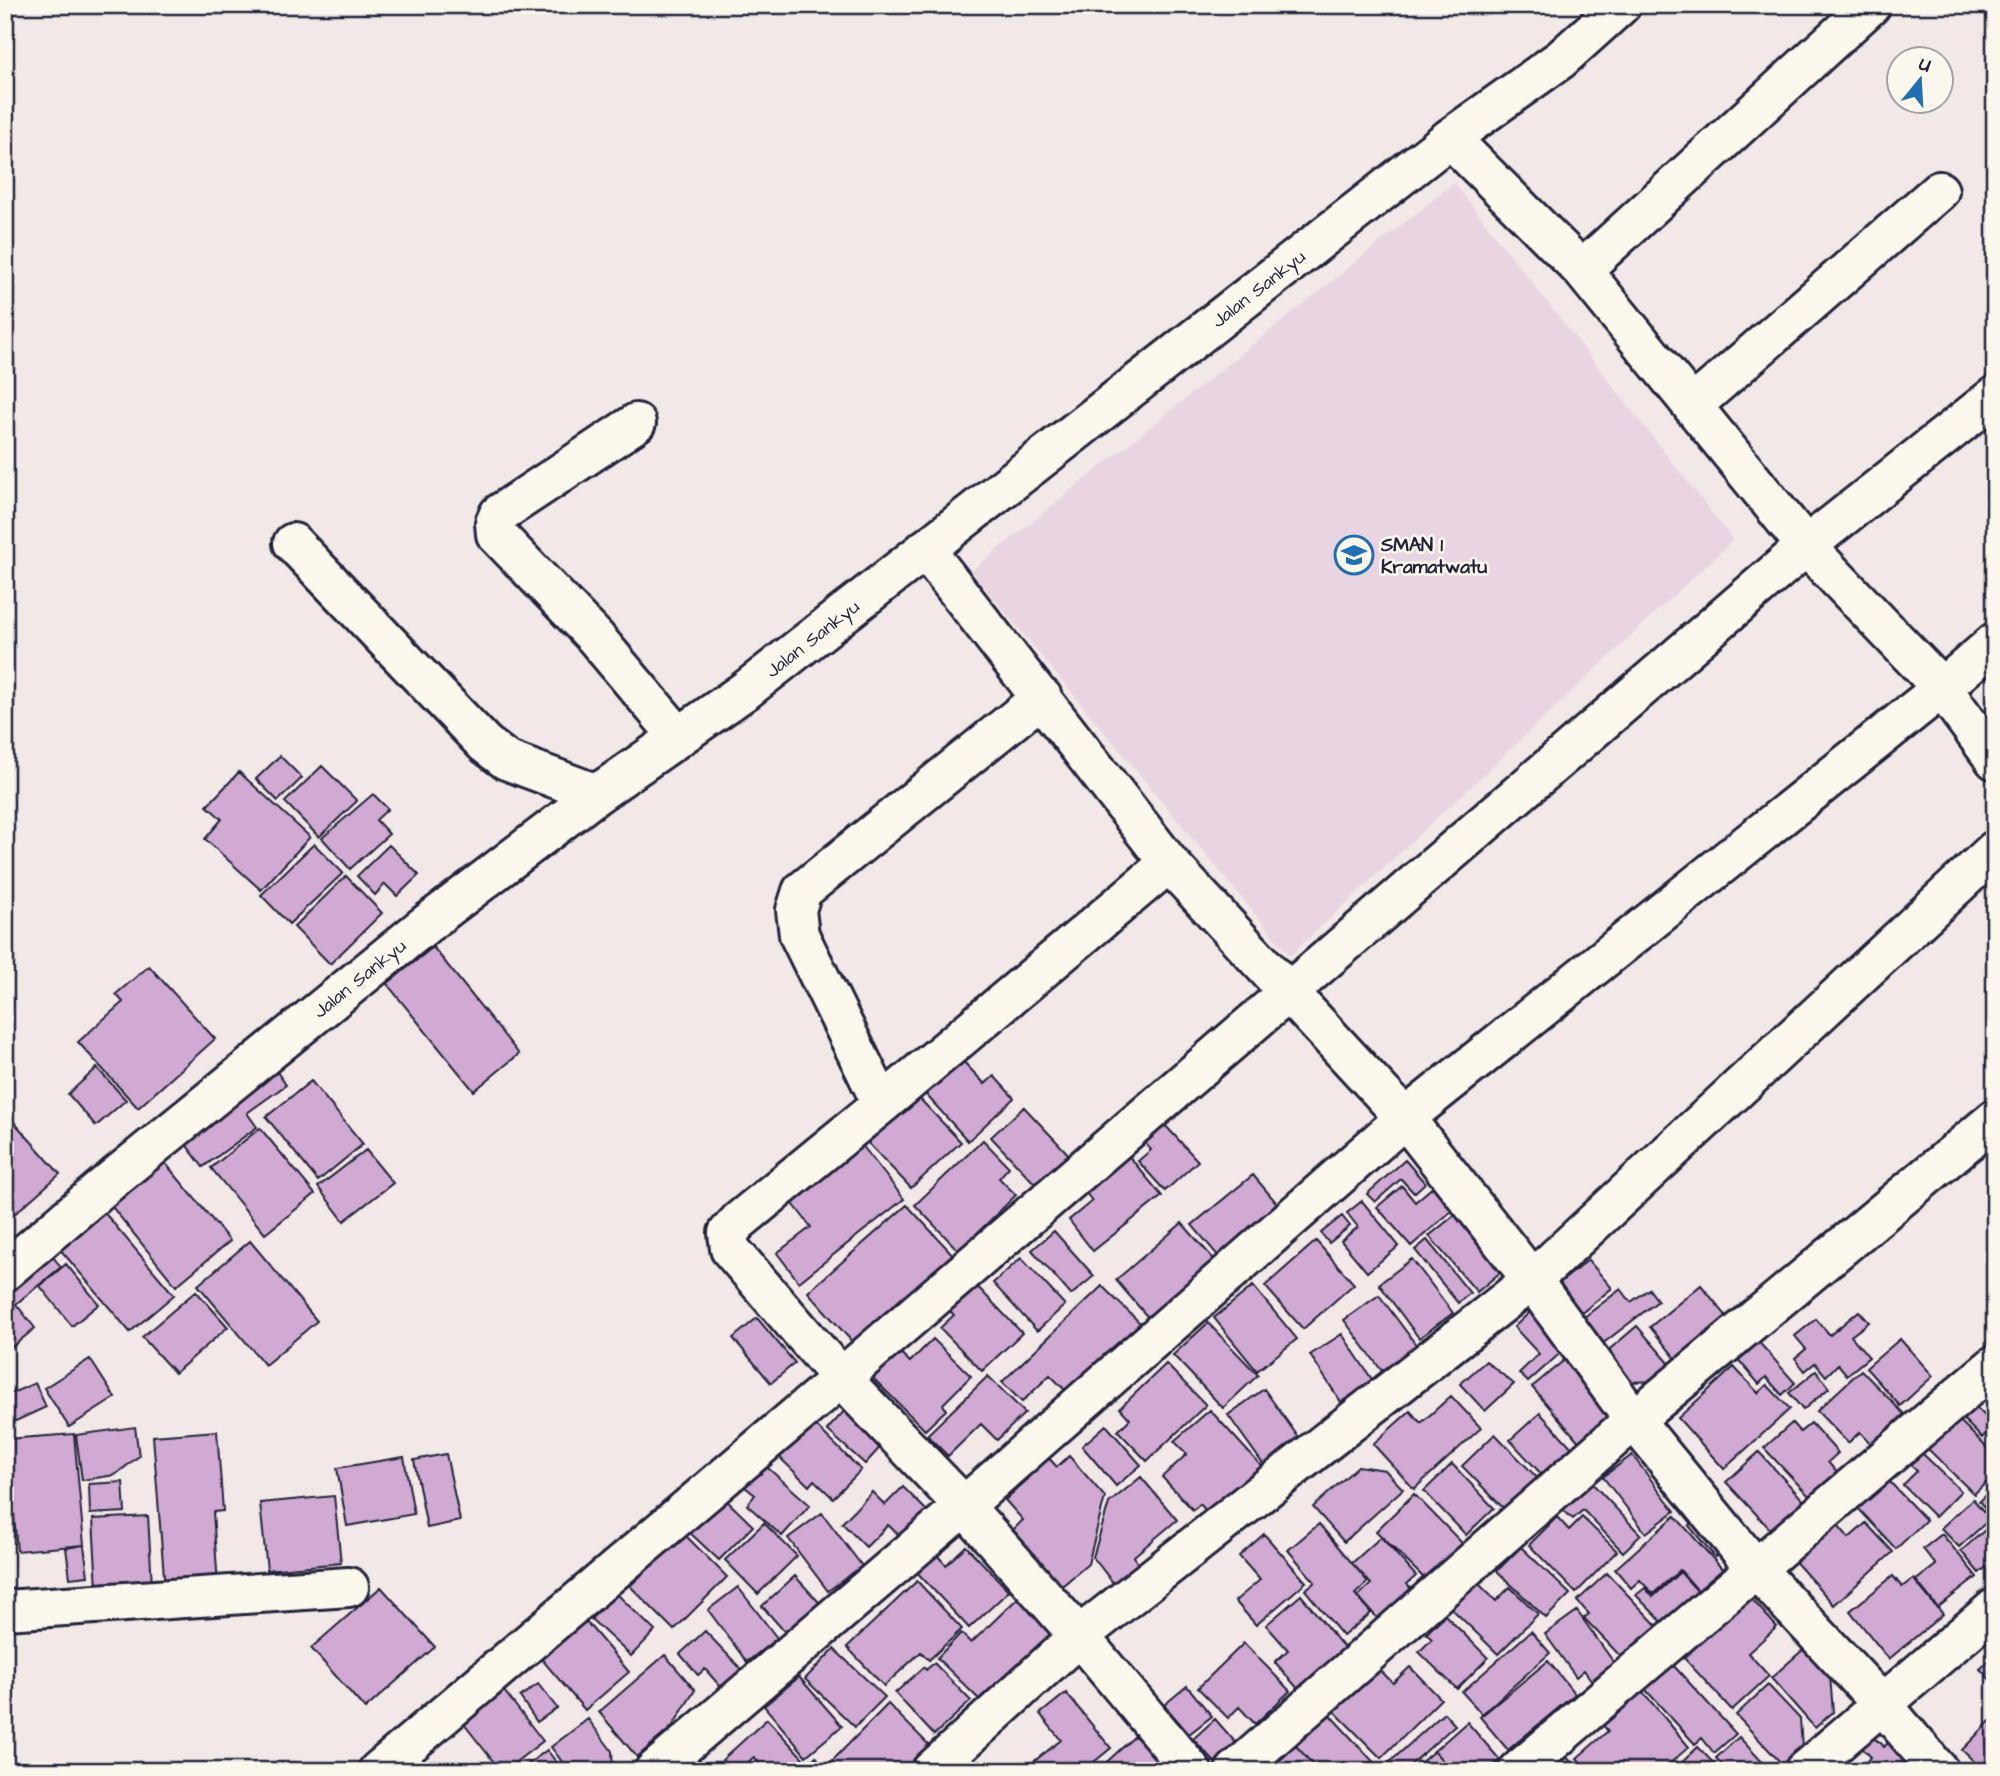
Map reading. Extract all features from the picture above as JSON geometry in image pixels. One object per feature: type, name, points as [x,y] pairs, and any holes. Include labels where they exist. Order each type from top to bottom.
[{"type":"street","name":"Jalan Sankyu","points":[[5,1271],[114,1178],[414,934],[597,794],[746,690],[1450,138],[1561,59],[1620,5]]},
{"type":"street","points":[[1582,270],[1871,5]]},
{"type":"street","points":[[1450,138],[1582,270],[1807,546],[1942,688],[1995,760]]},
{"type":"street","points":[[1692,406],[1939,191]]},
{"type":"street","points":[[378,1771],[841,1378],[1807,546],[1995,396]]},
{"type":"street","points":[[636,423],[499,514],[495,523],[496,534],[595,637],[679,737]]},
{"type":"street","points":[[293,543],[485,744],[506,760],[597,794]]},
{"type":"street","points":[[925,549],[1169,863],[1405,1118],[1532,1280],[1634,1420],[1756,1569],[1882,1704],[1939,1771]]},
{"type":"street","points":[[654,1771],[964,1506],[1405,1118],[1942,688],[1995,642]]},
{"type":"street","points":[[883,1104],[800,935],[796,911],[802,891],[1042,697]]},
{"type":"street","points":[[931,1771],[1079,1636],[1532,1280],[1995,850]]},
{"type":"street","points":[[1169,863],[883,1104],[739,1221],[728,1233],[730,1249],[841,1378],[964,1506],[1079,1636],[1192,1771]]},
{"type":"street","points":[[1235,1771],[1634,1420],[1995,1119]]},
{"type":"street","points":[[1518,1771],[1995,1365]]},
{"type":"street","points":[[5,1609],[349,1587]]},
{"type":"street","points":[[1804,1771],[1995,1608]]},
{"type":"shaded area","name":"SMAN 1 Kramatwatu","points":[[1454,183],[1733,540],[1290,956],[971,571]]},
{"type":"building","points":[[280,756],[302,778],[278,801],[256,779]]},
{"type":"building","points":[[322,766],[357,801],[319,837],[285,802]]},
{"type":"building","points":[[239,772],[310,837],[261,890],[205,839],[222,819],[207,806]]},
{"type":"building","points":[[373,794],[388,809],[376,820],[389,834],[350,869],[322,838]]},
{"type":"building","points":[[314,844],[343,873],[289,924],[261,895]]},
{"type":"building","points":[[389,845],[419,875],[397,896],[385,884],[375,895],[357,876]]},
{"type":"building","points":[[346,876],[382,913],[330,964],[294,927]]},
{"type":"building","points":[[433,947],[519,1054],[474,1091],[387,984]]},
{"type":"building","points":[[149,966],[215,1039],[138,1108],[78,1042],[123,1002],[116,994]]},
{"type":"building","points":[[956,1054],[985,1084],[994,1076],[1014,1098],[968,1141],[920,1088]]},
{"type":"building","points":[[273,1066],[286,1085],[247,1113],[257,1127],[203,1167],[179,1135]]},
{"type":"building","points":[[97,1068],[126,1100],[96,1126],[68,1094]]},
{"type":"building","points":[[311,1081],[363,1144],[318,1181],[266,1117]]},
{"type":"building","points":[[917,1096],[961,1142],[911,1188],[868,1143]]},
{"type":"building","points":[[1024,1107],[1072,1158],[1039,1188],[991,1137]]},
{"type":"building","points":[[5,1112],[60,1174],[11,1217],[5,1210]]},
{"type":"building","points":[[1164,1124],[1198,1161],[1165,1191],[1138,1161],[1151,1150],[1144,1142]]},
{"type":"building","points":[[260,1128],[315,1194],[265,1234],[211,1168]]},
{"type":"building","points":[[858,1140],[904,1199],[799,1282],[777,1253],[811,1227],[787,1196]]},
{"type":"building","points":[[983,1140],[1009,1167],[999,1178],[1016,1195],[959,1251],[915,1205]]},
{"type":"building","points":[[366,1150],[393,1183],[344,1221],[318,1187]]},
{"type":"building","points":[[1128,1155],[1162,1196],[1093,1251],[1069,1220],[1092,1201],[1084,1190]]},
{"type":"building","points":[[162,1159],[230,1241],[176,1286],[108,1202]]},
{"type":"building","points":[[1405,1160],[1425,1183],[1414,1193],[1401,1179],[1375,1202],[1367,1194]]},
{"type":"building","points":[[1253,1175],[1286,1214],[1219,1257],[1192,1225]]},
{"type":"building","points":[[1402,1186],[1415,1202],[1434,1186],[1454,1209],[1411,1246],[1377,1207]]},
{"type":"building","points":[[1362,1201],[1399,1246],[1367,1272],[1341,1241],[1358,1227],[1347,1213]]},
{"type":"building","points":[[907,1205],[955,1257],[855,1345],[808,1292]]},
{"type":"building","points":[[1461,1210],[1509,1265],[1477,1292],[1429,1236]]},
{"type":"building","points":[[103,1211],[174,1295],[130,1332],[59,1248]]},
{"type":"building","points":[[1342,1216],[1350,1226],[1329,1243],[1321,1233]]},
{"type":"building","points":[[1182,1223],[1218,1264],[1151,1321],[1116,1280]]},
{"type":"building","points":[[1054,1231],[1094,1276],[1071,1295],[1032,1250]]},
{"type":"building","points":[[1427,1240],[1470,1293],[1458,1303],[1415,1250]]},
{"type":"building","points":[[250,1241],[317,1321],[265,1365],[198,1285]]},
{"type":"building","points":[[1316,1241],[1354,1284],[1303,1329],[1265,1286]]},
{"type":"building","points":[[50,1253],[61,1267],[16,1304],[35,1328],[12,1347],[5,1339],[5,1290]]},
{"type":"building","points":[[1021,1258],[1065,1305],[1037,1331],[993,1283]]},
{"type":"building","points":[[1412,1259],[1453,1313],[1419,1338],[1379,1284]]},
{"type":"building","points":[[1588,1260],[1612,1288],[1579,1315],[1556,1286]]},
{"type":"building","points":[[66,1264],[99,1304],[72,1326],[40,1286]]},
{"type":"building","points":[[972,1281],[1022,1333],[982,1371],[940,1328],[954,1315],[945,1306]]},
{"type":"building","points":[[1701,1285],[1728,1318],[1677,1360],[1650,1327]]},
{"type":"building","points":[[1102,1286],[1142,1325],[1070,1395],[1050,1375],[1022,1402],[1002,1382]]},
{"type":"building","points":[[1253,1286],[1297,1339],[1257,1371],[1214,1318]]},
{"type":"building","points":[[1621,1289],[1631,1302],[1649,1289],[1658,1301],[1602,1344],[1583,1318]]},
{"type":"building","points":[[196,1291],[228,1327],[175,1373],[142,1337]]},
{"type":"building","points":[[1379,1295],[1417,1346],[1382,1371],[1344,1320]]},
{"type":"building","points":[[1531,1311],[1566,1348],[1528,1382],[1519,1373],[1539,1354],[1514,1327]]},
{"type":"building","points":[[1859,1311],[1869,1322],[1851,1336],[1869,1357],[1847,1375],[1838,1364],[1826,1376],[1815,1363],[1805,1371],[1795,1358],[1806,1349],[1795,1336],[1816,1319],[1830,1335]]},
{"type":"building","points":[[757,1318],[795,1363],[771,1383],[733,1338]]},
{"type":"building","points":[[1208,1323],[1258,1375],[1223,1408],[1173,1355]]},
{"type":"building","points":[[1637,1326],[1676,1371],[1664,1381],[1625,1382],[1603,1355]]},
{"type":"building","points":[[1342,1334],[1373,1381],[1341,1402],[1310,1355]]},
{"type":"building","points":[[933,1339],[971,1376],[943,1404],[946,1410],[925,1430],[866,1371],[892,1345],[910,1362]]},
{"type":"building","points":[[1756,1339],[1795,1383],[1782,1395],[1766,1377],[1759,1384],[1736,1357]]},
{"type":"building","points":[[1900,1339],[1933,1376],[1900,1406],[1866,1368]]},
{"type":"building","points":[[1568,1357],[1617,1414],[1581,1444],[1532,1387]]},
{"type":"building","points":[[90,1359],[115,1398],[69,1427],[44,1388]]},
{"type":"building","points":[[1486,1361],[1514,1384],[1485,1411],[1460,1384]]},
{"type":"building","points":[[1166,1364],[1206,1405],[1147,1461],[1118,1431],[1130,1419],[1120,1408]]},
{"type":"building","points":[[1734,1367],[1758,1393],[1767,1385],[1790,1409],[1724,1469],[1678,1418]]},
{"type":"building","points":[[1861,1370],[1904,1414],[1872,1445],[1860,1432],[1848,1443],[1817,1411]]},
{"type":"building","points":[[1816,1371],[1829,1388],[1803,1410],[1789,1393]]},
{"type":"building","points":[[988,1376],[1025,1413],[997,1440],[981,1424],[948,1456],[927,1435]]},
{"type":"building","points":[[35,1383],[46,1407],[5,1426],[5,1396]]},
{"type":"building","points":[[1264,1389],[1304,1445],[1268,1471],[1228,1415]]},
{"type":"building","points":[[1451,1396],[1481,1428],[1414,1489],[1373,1444],[1410,1411],[1421,1423]]},
{"type":"building","points":[[1974,1405],[1995,1426],[1982,1438],[1961,1417]]},
{"type":"building","points":[[847,1408],[885,1442],[865,1464],[827,1430]]},
{"type":"building","points":[[1210,1410],[1263,1468],[1210,1515],[1200,1504],[1193,1510],[1162,1477],[1187,1454],[1174,1441]]},
{"type":"building","points":[[1540,1413],[1574,1450],[1544,1477],[1510,1440]]},
{"type":"building","points":[[805,1415],[861,1470],[833,1498],[814,1480],[809,1486],[771,1449]]},
{"type":"building","points":[[1957,1418],[1995,1456],[1995,1474],[1974,1494],[1927,1448]]},
{"type":"building","points":[[1792,1423],[1800,1432],[1811,1423],[1838,1453],[1828,1462],[1839,1475],[1812,1499],[1764,1448]]},
{"type":"building","points":[[1106,1425],[1141,1465],[1116,1486],[1082,1446]]},
{"type":"building","points":[[135,1427],[139,1456],[115,1475],[82,1480],[76,1435]]},
{"type":"building","points":[[217,1431],[223,1511],[213,1512],[218,1585],[165,1589],[153,1436]]},
{"type":"building","points":[[74,1434],[84,1545],[17,1551],[7,1439]]},
{"type":"building","points":[[1495,1434],[1544,1485],[1512,1517],[1462,1466]]},
{"type":"building","points":[[1920,1451],[1961,1491],[1935,1517],[1903,1485],[1917,1471],[1908,1463]]},
{"type":"building","points":[[1759,1452],[1804,1501],[1772,1531],[1726,1482]]},
{"type":"building","points":[[446,1454],[460,1521],[427,1528],[414,1460]]},
{"type":"building","points":[[1045,1454],[1057,1467],[1069,1456],[1105,1497],[1088,1564],[1062,1586],[1013,1530],[1023,1520],[1005,1500],[1027,1480],[1022,1474]]},
{"type":"building","points":[[1632,1455],[1675,1511],[1646,1533],[1603,1477]]},
{"type":"building","points":[[404,1457],[414,1514],[347,1526],[337,1468]]},
{"type":"building","points":[[760,1461],[810,1505],[782,1536],[747,1505],[755,1495],[740,1483]]},
{"type":"building","points":[[1452,1464],[1494,1508],[1466,1535],[1424,1491]]},
{"type":"building","points":[[1358,1466],[1385,1470],[1403,1489],[1344,1542],[1313,1507]]},
{"type":"building","points":[[1141,1477],[1177,1520],[1134,1556],[1142,1574],[1120,1592],[1093,1557],[1109,1503]]},
{"type":"building","points":[[1887,1479],[1926,1520],[1896,1549],[1857,1507]]},
{"type":"building","points":[[1589,1480],[1641,1535],[1623,1552],[1583,1510],[1573,1519],[1560,1507]]},
{"type":"building","points":[[123,1482],[125,1512],[90,1514],[89,1484]]},
{"type":"building","points":[[1995,1486],[1995,1519],[1979,1501]]},
{"type":"building","points":[[903,1487],[927,1511],[901,1537],[888,1525],[866,1547],[842,1523],[872,1492],[885,1505]]},
{"type":"building","points":[[1414,1494],[1463,1544],[1426,1580],[1376,1531]]},
{"type":"building","points":[[334,1496],[341,1563],[267,1570],[260,1503]]},
{"type":"building","points":[[722,1496],[753,1526],[719,1560],[688,1531]]},
{"type":"building","points":[[1973,1499],[1990,1519],[1959,1547],[1941,1528]]},
{"type":"building","points":[[822,1513],[862,1566],[828,1591],[788,1538]]},
{"type":"building","points":[[148,1516],[152,1585],[97,1588],[93,1519]]},
{"type":"building","points":[[1675,1516],[1724,1571],[1700,1593],[1680,1570],[1653,1594],[1640,1580],[1631,1588],[1615,1569]]},
{"type":"building","points":[[1557,1517],[1569,1530],[1582,1517],[1617,1551],[1576,1593],[1529,1545]]},
{"type":"building","points":[[1700,1517],[1726,1547],[1715,1557],[1689,1526]]},
{"type":"building","points":[[1833,1519],[1849,1538],[1866,1523],[1893,1552],[1834,1605],[1791,1557]]},
{"type":"building","points":[[1994,1522],[1995,1560],[1979,1573],[1961,1551]]},
{"type":"building","points":[[764,1523],[797,1556],[758,1594],[725,1560]]},
{"type":"building","points":[[1319,1524],[1368,1582],[1355,1594],[1371,1613],[1343,1636],[1305,1590],[1315,1582],[1288,1550]]},
{"type":"building","points":[[684,1534],[727,1577],[674,1630],[630,1586]]},
{"type":"building","points":[[1264,1534],[1306,1582],[1256,1625],[1235,1601],[1260,1580],[1239,1556]]},
{"type":"building","points":[[1942,1534],[1977,1577],[1937,1608],[1915,1581],[1936,1565],[1923,1549]]},
{"type":"building","points":[[1381,1537],[1416,1576],[1407,1584],[1415,1594],[1387,1619],[1383,1615],[1378,1619],[1358,1596],[1371,1584],[1352,1563]]},
{"type":"building","points":[[84,1545],[88,1576],[70,1578],[66,1548]]},
{"type":"building","points":[[966,1546],[1009,1591],[969,1628],[914,1569],[934,1552],[946,1565]]},
{"type":"building","points":[[1521,1547],[1570,1594],[1546,1618],[1497,1571]]},
{"type":"building","points":[[1680,1572],[1700,1594],[1666,1626],[1636,1595],[1645,1588],[1653,1597]]},
{"type":"building","points":[[1607,1573],[1661,1630],[1626,1662],[1584,1618],[1589,1614],[1577,1601]]},
{"type":"building","points":[[795,1576],[827,1611],[793,1641],[762,1606]]},
{"type":"building","points":[[1893,1576],[1902,1587],[1914,1578],[1943,1614],[1889,1659],[1850,1611]]},
{"type":"building","points":[[917,1581],[962,1629],[929,1660],[921,1652],[884,1686],[847,1647]]},
{"type":"building","points":[[1476,1581],[1496,1601],[1510,1587],[1538,1614],[1498,1654],[1450,1607]]},
{"type":"building","points":[[381,1587],[435,1647],[365,1709],[311,1648]]},
{"type":"building","points":[[738,1587],[777,1638],[747,1662],[708,1610]]},
{"type":"building","points":[[616,1593],[655,1631],[631,1656],[591,1619]]},
{"type":"building","points":[[1022,1594],[1062,1634],[987,1707],[937,1658],[961,1633],[971,1643]]},
{"type":"building","points":[[1301,1595],[1346,1650],[1299,1690],[1275,1662],[1288,1650],[1266,1625]]},
{"type":"building","points":[[1750,1597],[1777,1627],[1748,1653],[1769,1676],[1732,1710],[1684,1658]]},
{"type":"building","points":[[1577,1611],[1615,1664],[1591,1680],[1584,1670],[1576,1677],[1545,1634]]},
{"type":"building","points":[[1445,1615],[1488,1658],[1457,1689],[1419,1652],[1432,1639],[1426,1634]]},
{"type":"building","points":[[583,1618],[629,1672],[585,1710],[538,1655]]},
{"type":"building","points":[[705,1631],[747,1675],[727,1694],[705,1669],[698,1675],[680,1654]]},
{"type":"building","points":[[1531,1631],[1550,1653],[1482,1714],[1462,1692]]},
{"type":"building","points":[[1244,1643],[1290,1691],[1255,1724],[1239,1707],[1228,1718],[1198,1688]]},
{"type":"building","points":[[1805,1648],[1830,1676],[1833,1712],[1815,1728],[1771,1678]]},
{"type":"building","points":[[834,1649],[885,1697],[855,1727],[805,1679]]},
{"type":"building","points":[[665,1655],[695,1690],[672,1727],[637,1757],[599,1712]]},
{"type":"building","points":[[1995,1655],[1995,1685],[1980,1669]]},
{"type":"building","points":[[1548,1661],[1575,1694],[1508,1750],[1480,1717]]},
{"type":"building","points":[[934,1663],[971,1701],[934,1735],[895,1693],[924,1667],[926,1670]]},
{"type":"building","points":[[1673,1665],[1736,1734],[1714,1753],[1702,1738],[1695,1744],[1645,1689]]},
{"type":"building","points":[[1377,1667],[1393,1683],[1410,1667],[1441,1699],[1381,1758],[1334,1711]]},
{"type":"building","points":[[799,1677],[842,1726],[806,1756],[764,1706]]},
{"type":"building","points":[[538,1684],[557,1708],[537,1722],[520,1697]]},
{"type":"building","points":[[1768,1685],[1800,1719],[1802,1747],[1783,1765],[1736,1715]]},
{"type":"building","points":[[1187,1686],[1212,1716],[1189,1734],[1164,1705]]},
{"type":"building","points":[[501,1687],[543,1741],[504,1771],[501,1771],[460,1719]]},
{"type":"building","points":[[1642,1691],[1689,1747],[1661,1771],[1588,1771],[1577,1758],[1608,1731],[1602,1724]]},
{"type":"building","points":[[1066,1693],[1111,1748],[1083,1771],[1030,1771],[1027,1767],[1061,1740],[1040,1714]]},
{"type":"building","points":[[888,1704],[931,1747],[908,1771],[834,1771],[828,1765]]},
{"type":"building","points":[[1444,1713],[1455,1725],[1404,1771],[1380,1771]]},
{"type":"building","points":[[1329,1714],[1379,1768],[1376,1771],[1319,1771],[1296,1746]]},
{"type":"building","points":[[1995,1716],[1995,1771],[1984,1771],[1962,1750]]},
{"type":"building","points":[[588,1719],[612,1751],[613,1771],[569,1771],[551,1747]]},
{"type":"building","points":[[767,1719],[803,1758],[789,1771],[766,1771],[754,1757],[738,1771],[731,1771],[722,1760]]},
{"type":"building","points":[[1215,1719],[1243,1751],[1223,1771],[1193,1739]]},
{"type":"building","points":[[1467,1722],[1500,1760],[1487,1771],[1452,1771],[1434,1751]]},
{"type":"building","points":[[1135,1736],[1168,1771],[1097,1771]]},
{"type":"building","points":[[1739,1737],[1766,1766],[1760,1771],[1728,1771],[1716,1758]]},
{"type":"building","points":[[1873,1737],[1884,1747],[1894,1737],[1916,1771],[1857,1771],[1871,1757],[1862,1748]]},
{"type":"building","points":[[1296,1746],[1319,1771],[1269,1770]]},
{"type":"building","points":[[1698,1747],[1721,1771],[1673,1771]]},
{"type":"building","points":[[547,1750],[563,1771],[519,1771]]},
{"type":"building","points":[[1434,1751],[1452,1771],[1411,1771]]},
{"type":"building","points":[[1565,1755],[1579,1771],[1547,1771]]},
{"type":"building","points":[[816,1756],[826,1771],[801,1771]]},
{"type":"building","points":[[998,1763],[1006,1771],[990,1771]]},
{"type":"place","name":"SMAN 1 Kramatwatu","points":[[1354,555]]}]
